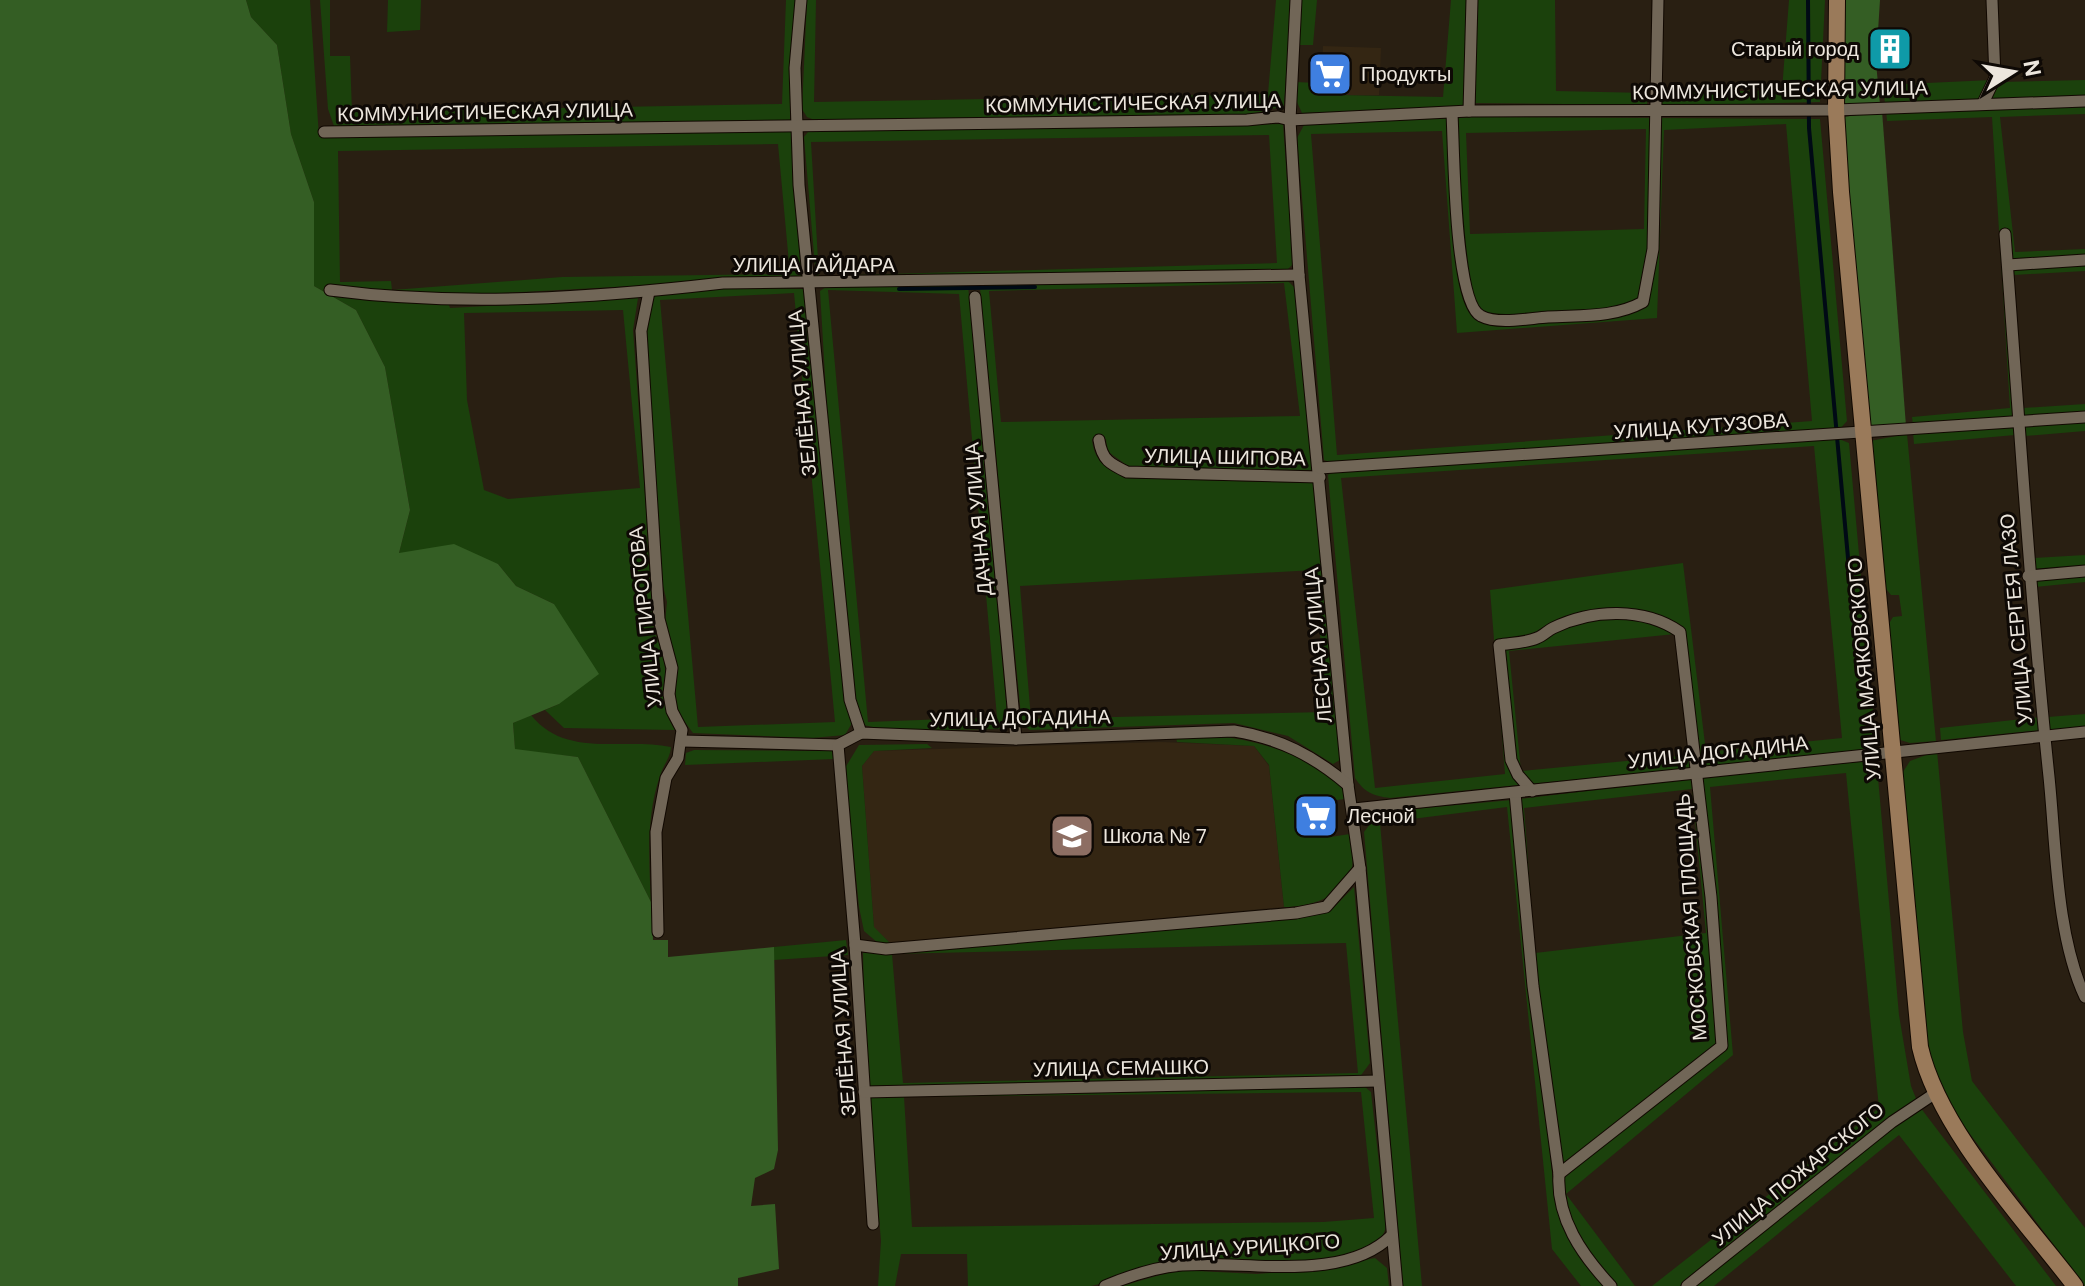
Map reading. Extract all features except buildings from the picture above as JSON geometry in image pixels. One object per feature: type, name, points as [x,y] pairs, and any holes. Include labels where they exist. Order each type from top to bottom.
[{"type":"main road","name":"УЛИЦА МАЯКОВСКОГО","points":[[1837,0],[1836,110],[1862,433],[1920,1047],[1934,1094],[1955,1128],[2075,1286]]},
{"type":"street","name":"ЗЕЛЁНАЯ УЛИЦА","points":[[801,0],[795,68],[799,185],[850,700],[861,733]]},
{"type":"street","name":"ЛЕСНАЯ УЛИЦА","points":[[1296,0],[1290,120],[1299,275],[1348,785],[1354,809],[1360,868],[1397,1286]]},
{"type":"street","points":[[1469,111],[1472,0]]},
{"type":"street","points":[[1452,114],[1458,232],[1467,302],[1481,317],[1504,320],[1623,313],[1643,302],[1653,249],[1658,0]]},
{"type":"street","points":[[1983,103],[1995,78],[1992,0]]},
{"type":"street","name":"КОММУНИСТИЧЕСКАЯ УЛИЦА","points":[[324,132],[1247,120],[1278,117],[1290,120],[1469,111],[1836,110],[2085,101]]},
{"type":"street","name":"УЛИЦА СЕРГЕЯ ЛАЗО","points":[[2005,234],[2028,576],[2062,898],[2085,997]]},
{"type":"street","points":[[2008,265],[2085,260]]},
{"type":"street","name":"УЛИЦА ГАЙДАРА","points":[[330,290],[449,301],[649,292],[723,283],[1299,275]]},
{"type":"street","name":"УЛИЦА ПИРОГОВА","points":[[649,292],[641,331],[649,484],[659,619],[672,668],[669,694],[682,730],[682,741]]},
{"type":"street","name":"ДАЧНАЯ УЛИЦА","points":[[975,297],[1016,739]]},
{"type":"street","name":"УЛИЦА КУТУЗОВА","points":[[1320,472],[2085,417]]},
{"type":"street","name":"УЛИЦА ШИПОВА","points":[[1099,440],[1101,455],[1110,465],[1127,472],[1320,472]]},
{"type":"street","points":[[2028,576],[2085,571]]},
{"type":"street","points":[[1532,791],[1518,775],[1511,760],[1499,645],[1536,639],[1554,628],[1602,614],[1643,615],[1665,621],[1680,632],[1698,771]]},
{"type":"street","name":"УЛИЦА ДОГАДИНА","points":[[682,741],[838,745],[861,733],[1016,739],[1234,731],[1265,737],[1298,750],[1348,785]]},
{"type":"street","name":"УЛИЦА ДОГАДИНА","points":[[1354,809],[2085,732]]},
{"type":"street","points":[[658,932],[656,832],[666,778],[678,758],[682,741]]},
{"type":"street","name":"ЗЕЛЁНАЯ УЛИЦА","points":[[838,745],[873,1224]]},
{"type":"street","name":"МОСКОВСКАЯ ПЛОЩАДЬ","points":[[1559,1174],[1722,1046],[1698,771]]},
{"type":"street","points":[[1515,793],[1533,986],[1559,1174],[1558,1191],[1565,1223],[1611,1286]]},
{"type":"street","points":[[855,945],[886,949],[1296,913],[1326,907],[1360,868]]},
{"type":"street","name":"УЛИЦА СЕМАШКО","points":[[864,1092],[1378,1081]]},
{"type":"street","name":"УЛИЦА ПОЖАРСКОГО","points":[[1687,1286],[1892,1122],[1934,1094]]},
{"type":"street","points":[[1392,1235],[1378,1250],[1393,1264]]},
{"type":"street","name":"УЛИЦА УРИЦКОГО","points":[[1105,1286],[1181,1265],[1260,1268],[1320,1264],[1378,1250]]},
{"type":"shaded area","points":[[1323,46],[1381,48],[1379,95],[1337,95],[1338,84],[1321,83]]},
{"type":"shaded area","name":"Школа № 7","points":[[1161,742],[1254,746],[1269,766],[1284,907],[890,943],[874,928],[862,766],[874,751]]},
{"type":"green space","points":[[0,0],[246,0],[251,17],[277,45],[291,134],[314,202],[314,286],[356,310],[385,367],[410,510],[399,553],[454,544],[498,564],[516,586],[554,604],[599,674],[559,704],[513,723],[515,749],[578,757],[651,902],[653,940],[668,940],[668,957],[774,947],[778,1150],[774,1169],[755,1178],[751,1206],[775,1204],[779,1269],[738,1278],[738,1286],[0,1286]]},
{"type":"green space","points":[[246,0],[310,0],[319,137],[792,129],[793,182],[804,270],[800,277],[446,296],[450,308],[638,298],[633,330],[652,614],[664,660],[666,707],[675,730],[564,728],[545,710],[559,704],[554,604],[516,586],[498,564],[399,553],[410,510],[385,367],[356,310],[314,286],[314,202],[291,134],[277,45],[251,17]],"holes":[[[778,144],[790,274],[562,277],[392,290],[391,281],[340,282],[338,151]],[[623,310],[640,488],[508,499],[484,490],[467,400],[464,313]]]},
{"type":"green space","points":[[320,0],[330,0],[330,56],[350,56],[352,112],[782,104],[786,0],[797,0],[790,68],[790,120],[334,126],[328,109]]},
{"type":"green space","points":[[388,0],[421,0],[420,30],[387,32]]},
{"type":"green space","points":[[807,0],[816,0],[814,102],[1268,94],[1276,0],[1291,0],[1284,106],[1248,115],[817,121],[807,117],[802,109]]},
{"type":"green space","points":[[1302,0],[1317,0],[1313,45],[1298,45]]},
{"type":"green space","points":[[1451,0],[1555,0],[1556,91],[1648,93],[1647,105],[1476,103],[1452,108],[1302,113],[1296,100],[1296,82],[1338,84],[1338,95],[1443,97]]},
{"type":"green space","points":[[1789,0],[1825,0],[1820,102],[1661,106],[1662,93],[1782,90]]},
{"type":"green space","points":[[1843,0],[1880,0],[1876,63],[1880,104],[1843,104]]},
{"type":"green space","points":[[1996,0],[2000,82],[2085,80],[2085,97],[1991,100]]},
{"type":"green space","points":[[1992,80],[1979,101],[1885,104],[1883,85]]},
{"type":"green space","points":[[2085,105],[2085,114],[2000,117],[2015,252],[2085,249],[2085,258],[2010,262],[2013,418],[1913,425],[1912,417],[2010,408],[1992,117],[1887,121],[1886,110]]},
{"type":"green space","points":[[1882,111],[1906,426],[1879,428],[1869,425],[1847,193],[1844,117]]},
{"type":"green space","points":[[1471,117],[1820,119],[1847,421],[1838,431],[1332,463],[1324,460],[1297,138],[1304,125]],"holes":[[[1786,124],[1812,421],[1337,455],[1311,134],[1442,131],[1457,333],[1657,318],[1664,130]],[[1646,129],[1644,229],[1470,234],[1466,133]]]},
{"type":"green space","points":[[1283,124],[1293,264],[1287,270],[816,278],[804,137],[808,132]],"holes":[[[1269,135],[1277,263],[819,276],[811,142]]]},
{"type":"green space","points":[[2085,262],[2085,271],[2014,275],[2023,408],[2085,404],[2085,414],[2019,418],[2010,267]]},
{"type":"green space","points":[[1214,277],[1286,279],[1296,289],[1313,470],[1128,466],[1107,451],[1106,439],[1092,439],[1095,453],[1102,463],[1125,478],[1314,483],[1340,760],[1333,764],[1288,736],[1234,723],[1030,730],[1023,725],[980,288],[985,284]],"holes":[[[1284,283],[1300,416],[1001,422],[989,291]],[[1315,570],[1326,712],[1031,719],[1020,586]]]},
{"type":"green space","points":[[968,285],[1008,724],[999,729],[889,731],[864,725],[856,700],[830,460],[820,291],[826,287]],"holes":[[[828,290],[959,294],[997,717],[868,722]]]},
{"type":"green space","points":[[723,287],[804,289],[852,723],[845,735],[812,738],[693,733],[679,714],[675,697],[677,667],[665,622],[667,602],[663,586],[646,330],[652,296]],"holes":[[[794,293],[835,722],[698,727],[660,300]]]},
{"type":"green space","points":[[2085,420],[2085,431],[2025,436],[2034,558],[2085,555],[2085,568],[2031,573],[2020,425]]},
{"type":"green space","points":[[2014,425],[2015,435],[1914,444],[1913,432]]},
{"type":"green space","points":[[1907,434],[1936,741],[1910,743],[1897,739],[1887,627],[1893,617],[1902,616],[1899,595],[1891,595],[1883,585],[1870,441]]},
{"type":"green space","points":[[1839,439],[1849,443],[1876,743],[1868,750],[1390,798],[1370,792],[1355,778],[1328,475],[1333,471]],"holes":[[[1814,446],[1842,738],[1706,752],[1683,563],[1490,590],[1505,774],[1375,788],[1341,478]],[[1675,634],[1689,755],[1521,771],[1509,651]]]},
{"type":"green space","points":[[2085,574],[2085,582],[2035,587],[2048,717],[2085,714],[2085,727],[2047,730],[2031,579]]},
{"type":"green space","points":[[531,715],[545,729],[578,742],[671,747],[652,807],[651,902],[578,757],[515,750],[513,723]]},
{"type":"green space","points":[[2040,717],[2042,730],[1941,740],[1940,728]]},
{"type":"green space","points":[[1217,736],[1286,752],[1318,768],[1345,791],[1345,799],[1303,804],[1307,830],[1329,828],[1330,837],[1350,834],[1352,867],[1342,886],[1334,893],[1315,902],[1284,907],[1269,765],[1254,746],[1177,742],[1176,738]]},
{"type":"green space","points":[[927,744],[932,748],[874,751],[862,766],[874,927],[890,943],[878,943],[864,931],[859,907],[845,768],[859,745]]},
{"type":"green space","points":[[694,750],[832,751],[834,759],[685,765],[686,753]]},
{"type":"green space","points":[[1937,751],[1963,1032],[1972,1081],[2085,1228],[2085,1286],[1945,1101],[1928,1052],[1901,775],[1910,761]]},
{"type":"green space","points":[[1870,761],[1877,766],[1899,1015],[1911,1086],[1917,1101],[1680,1286],[1652,1286],[1879,1108],[1846,773],[1710,787],[1733,1055],[1566,1194],[1635,1286],[1617,1286],[1600,1270],[1568,1221],[1563,1176],[1726,1048],[1703,777]]},
{"type":"green space","points":[[1695,778],[1718,1044],[1561,1168],[1536,987],[1520,799]],"holes":[[[1692,789],[1706,933],[1535,953],[1524,808]]]},
{"type":"green space","points":[[1512,800],[1554,1191],[1607,1286],[1581,1286],[1552,1249],[1507,807],[1380,823],[1422,1286],[1403,1286],[1364,832],[1377,815],[1391,811]]},
{"type":"green space","points":[[1354,887],[1370,1063],[1359,1078],[871,1087],[866,1082],[863,953],[1298,918],[1330,911]],"holes":[[[1346,943],[1358,1073],[903,1083],[892,954]]]},
{"type":"green space","points":[[846,940],[848,955],[774,960],[774,947]]},
{"type":"green space","points":[[1365,1087],[1371,1092],[1386,1226],[1376,1242],[1355,1253],[1294,1261],[1179,1260],[1091,1286],[968,1286],[967,1254],[901,1254],[895,1286],[878,1286],[881,1241],[869,1097]],"holes":[[[1361,1092],[1374,1218],[1323,1222],[912,1227],[904,1097]]]},
{"type":"green space","points":[[1920,1107],[2056,1286],[2016,1286],[1899,1135],[1714,1286],[1693,1286],[1894,1124]]},
{"type":"green space","points":[[1375,1258],[1387,1268],[1389,1286],[1122,1286],[1177,1270],[1257,1274],[1319,1269]]},
{"type":"waterway","points":[[1808,0],[1809,128],[1851,591]]},
{"type":"waterway","points":[[899,289],[1035,287]]},
{"type":"place","name":"Старый город","points":[[1890,49]]},
{"type":"place","name":"Продукты","points":[[1330,74]]},
{"type":"place","name":"Лесной","points":[[1316,816]]},
{"type":"place","name":"Школа № 7","points":[[1072,836]]}]
